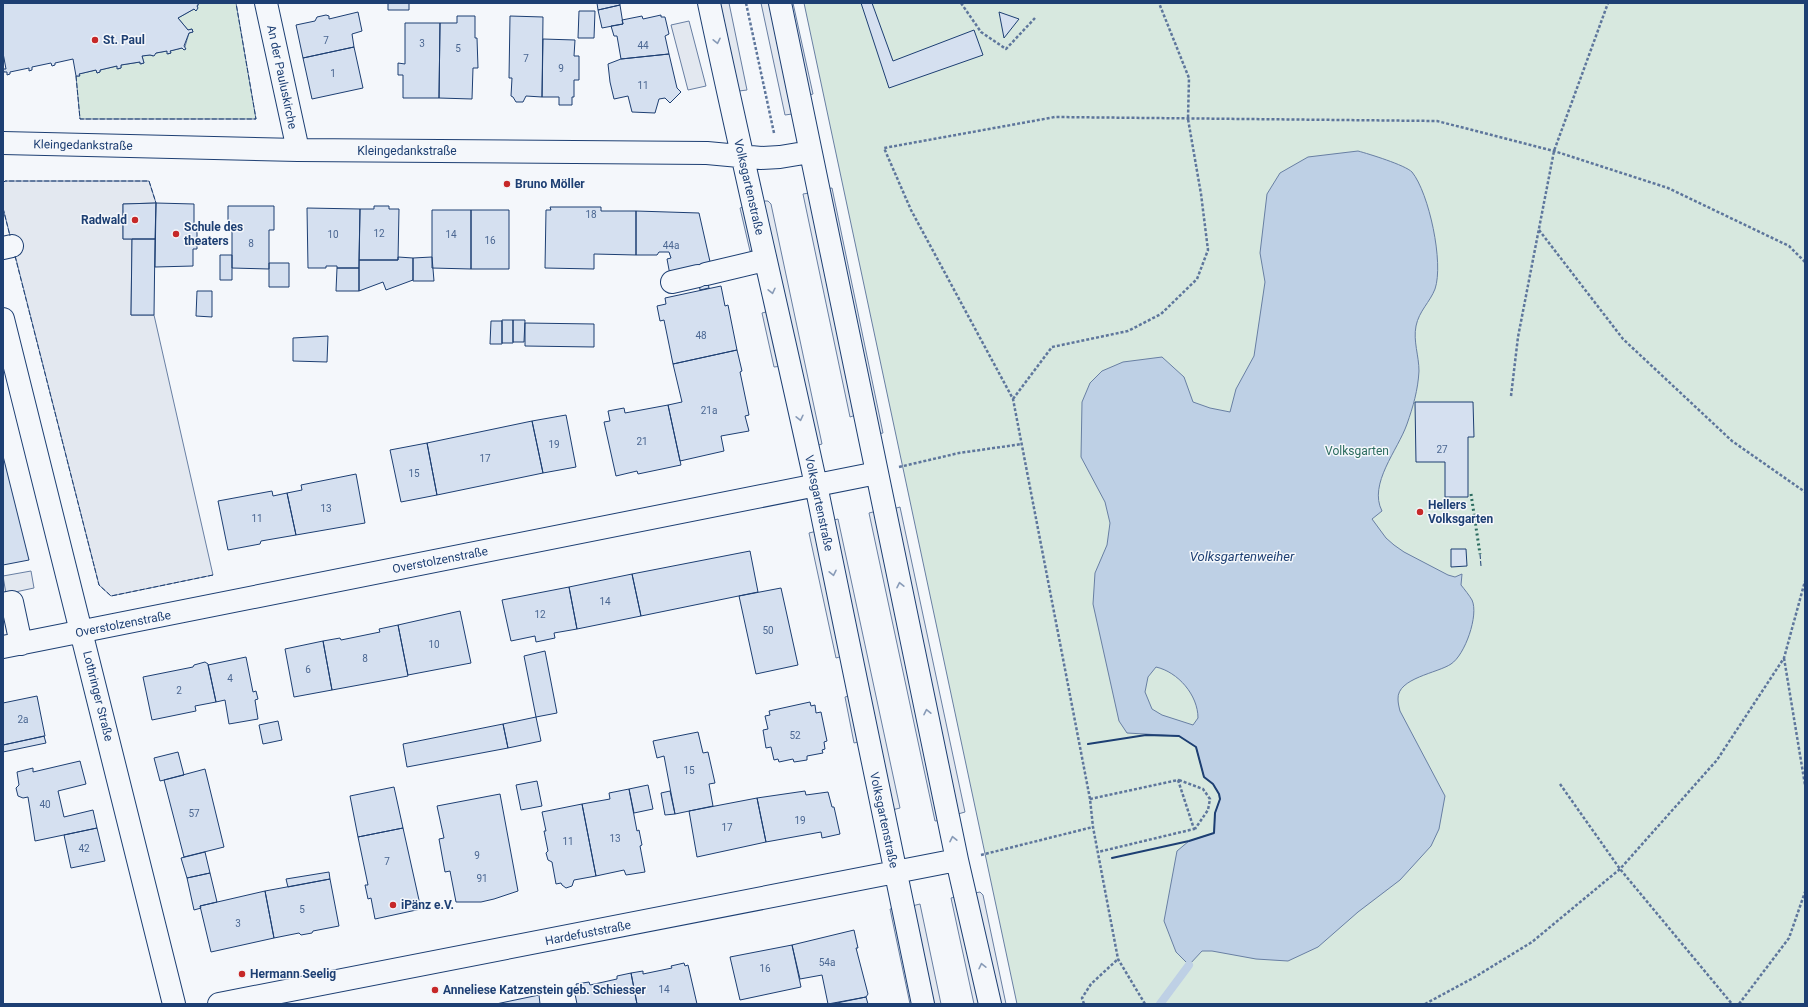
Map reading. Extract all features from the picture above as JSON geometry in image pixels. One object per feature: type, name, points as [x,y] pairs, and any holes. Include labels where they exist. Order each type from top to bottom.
[{"type":"street","name":"An der Pauluskirche","points":[[266,3],[298,150]]},
{"type":"street","name":"Volksgartenstraße","points":[[709,3],[741,155],[815,484],[923,1004]]},
{"type":"street","points":[[780,3],[957,860],[990,1004]]},
{"type":"street","name":"Kleingedankstraße","points":[[3,143],[298,150],[699,153],[741,155],[762,158],[780,157],[810,152]]},
{"type":"street","points":[[672,282],[765,260]]},
{"type":"street","name":"Lothringer Straße","points":[[3,319],[174,1004]]},
{"type":"street","name":"Overstolzenstraße","points":[[12,646],[877,472]]},
{"type":"street","points":[[3,604],[12,602],[12,646]]},
{"type":"street","name":"Hardefuststraße","points":[[219,1004],[957,860]]},
{"type":"path","points":[[746,3],[780,157]]},
{"type":"path","points":[[961,3],[981,32],[1006,49],[1035,18]]},
{"type":"path","points":[[1013,399],[1052,347],[1128,331],[1161,314],[1197,279],[1208,250],[1201,194],[1188,119],[1189,78],[1159,3]]},
{"type":"path","points":[[1512,396],[1518,337],[1554,151],[1608,3]]},
{"type":"path","points":[[1145,1004],[1118,959],[1093,827],[1090,799],[1013,399],[911,210],[884,148],[1055,117],[1437,121],[1554,151],[1668,188],[1789,246],[1805,262]]},
{"type":"path","points":[[1539,230],[1623,339],[1732,441],[1805,492]]},
{"type":"path","points":[[877,472],[959,453],[1022,444]]},
{"type":"path","points":[[1425,1004],[1475,977],[1532,942],[1620,868],[1717,760],[1784,658],[1805,581]]},
{"type":"path","points":[[1784,658],[1805,784]]},
{"type":"path","points":[[1090,799],[1178,780],[1203,789],[1210,798],[1208,810],[1194,829],[1098,852]]},
{"type":"path","points":[[1178,780],[1194,829]]},
{"type":"path","points":[[1560,784],[1620,868],[1732,1004]]},
{"type":"path","points":[[957,860],[1093,827]]},
{"type":"path","points":[[1739,1004],[1789,938],[1805,892]]},
{"type":"path","points":[[1084,1004],[1082,998],[1091,984],[1118,959]]},
{"type":"green space","points":[[199,3],[236,3],[256,119],[80,119],[76,76],[96,70],[97,73],[100,72],[100,70],[117,66],[118,69],[121,68],[121,65],[140,62],[141,64],[144,63],[142,56],[153,56],[156,53],[167,51],[168,54],[171,53],[170,51],[182,48],[184,50],[189,33],[193,32],[192,29],[188,30],[178,18],[194,9],[196,10]]},
{"type":"green space","name":"Volksgarten","points":[[804,3],[1805,3],[1805,1004],[1017,1004]]},
{"type":"shaded area","points":[[720,3],[729,3],[747,90],[739,91]]},
{"type":"shaded area","points":[[761,3],[769,3],[792,114],[785,115]]},
{"type":"shaded area","points":[[785,3],[793,3],[813,94],[805,96]]},
{"type":"shaded area","points":[[689,21],[706,86],[688,90],[671,25]]},
{"type":"shaded area","points":[[5,181],[149,181],[156,203],[123,204],[123,239],[132,239],[131,315],[154,315],[213,575],[111,596],[99,585],[3,208],[3,183]]},
{"type":"shaded area","points":[[832,188],[883,433],[877,434],[825,189]]},
{"type":"shaded area","points":[[809,193],[856,415],[850,417],[803,194]]},
{"type":"shaded area","points":[[763,201],[768,201],[771,204],[822,444],[815,446]]},
{"type":"shaded area","points":[[747,206],[757,250],[750,251],[740,208]]},
{"type":"shaded area","points":[[770,311],[782,366],[774,367],[762,313]]},
{"type":"shaded area","points":[[900,507],[965,812],[958,814],[893,509]]},
{"type":"shaded area","points":[[877,511],[942,820],[935,821],[869,513]]},
{"type":"shaded area","points":[[838,519],[900,808],[892,810],[830,521]]},
{"type":"shaded area","points":[[817,531],[843,656],[836,658],[809,533]]},
{"type":"shaded area","points":[[31,571],[34,588],[6,594],[3,576]]},
{"type":"shaded area","points":[[852,695],[862,741],[854,743],[845,697]]},
{"type":"shaded area","points":[[980,892],[983,895],[1006,1004],[999,1004],[975,893]]},
{"type":"shaded area","points":[[959,896],[982,1004],[974,1004],[951,898]]},
{"type":"shaded area","points":[[920,904],[941,1004],[933,1004],[912,906]]},
{"type":"shaded area","points":[[896,908],[917,1004],[910,1004],[890,909]]},
{"type":"water","name":"Volksgartenweiher","points":[[1358,151],[1378,157],[1402,166],[1412,172],[1424,195],[1429,211],[1436,246],[1438,263],[1437,277],[1435,289],[1417,321],[1416,326],[1415,337],[1419,371],[1418,385],[1413,405],[1403,434],[1381,478],[1379,501],[1382,511],[1372,519],[1386,538],[1404,552],[1448,575],[1455,577],[1462,574],[1461,585],[1472,600],[1474,615],[1466,644],[1456,659],[1445,667],[1411,681],[1399,692],[1398,704],[1400,711],[1445,796],[1439,829],[1431,846],[1400,880],[1358,912],[1318,947],[1288,961],[1256,959],[1212,951],[1202,951],[1189,965],[1176,952],[1164,921],[1177,851],[1189,841],[1214,833],[1215,813],[1220,799],[1219,794],[1213,784],[1204,777],[1196,747],[1179,736],[1127,733],[1119,721],[1093,604],[1095,573],[1107,545],[1110,523],[1105,502],[1081,457],[1082,402],[1090,383],[1102,371],[1123,362],[1162,357],[1184,377],[1193,402],[1210,408],[1230,412],[1236,389],[1254,356],[1265,282],[1260,253],[1267,194],[1280,173],[1308,157]],"holes":[[[1156,667],[1179,679],[1191,693],[1195,701],[1198,718],[1193,725],[1162,715],[1152,709],[1145,692],[1148,677]]]},
{"type":"building","name":"St. Paul","points":[[3,3],[199,3],[196,11],[194,9],[178,18],[188,30],[192,29],[193,32],[189,33],[184,46],[186,49],[184,50],[182,48],[170,51],[171,53],[167,54],[167,51],[156,53],[154,56],[142,56],[144,63],[140,64],[140,62],[121,65],[121,68],[117,69],[117,66],[100,70],[100,72],[97,73],[96,70],[76,76],[73,59],[55,63],[55,65],[52,66],[51,63],[32,67],[32,70],[29,71],[29,68],[10,72],[10,74],[7,75],[7,72],[4,72],[3,69],[6,69],[3,53]]},
{"type":"building","points":[[388,3],[409,3],[409,10],[388,10]]},
{"type":"building","points":[[597,3],[620,3],[620,5],[598,10]]},
{"type":"building","points":[[861,3],[872,3],[893,61],[974,30],[983,55],[889,88]]},
{"type":"building","points":[[620,5],[623,24],[602,28],[598,10]]},
{"type":"building","points":[[579,11],[595,11],[594,38],[578,38]]},
{"type":"building","points":[[358,12],[362,31],[352,34],[354,47],[303,58],[296,25],[315,21],[317,17],[326,15],[329,16],[329,19]]},
{"type":"building","points":[[999,12],[1019,19],[1004,38]]},
{"type":"building","points":[[661,15],[661,17],[665,17],[669,34],[665,36],[669,54],[621,59],[617,36],[614,36],[611,26],[623,24],[622,20],[642,16],[643,19]]},
{"type":"building","points":[[457,16],[475,16],[475,38],[477,38],[478,68],[473,68],[472,99],[439,98],[440,23],[457,23]]},
{"type":"building","points":[[510,16],[543,17],[542,97],[526,96],[523,102],[516,102],[511,96],[512,78],[509,78]]},
{"type":"building","points":[[405,23],[440,23],[439,98],[403,98],[403,75],[398,75],[398,63],[405,64]]},
{"type":"building","points":[[543,39],[575,40],[574,56],[579,56],[579,80],[574,80],[574,97],[572,97],[572,105],[559,105],[559,97],[542,97]]},
{"type":"building","points":[[354,47],[363,88],[312,99],[303,58]]},
{"type":"building","points":[[669,54],[677,88],[681,92],[670,103],[665,98],[659,99],[655,113],[632,112],[628,96],[614,99],[608,64],[621,59]]},
{"type":"building","points":[[156,203],[155,239],[123,239],[123,204]]},
{"type":"building","name":"Schule des theaters","points":[[156,203],[194,204],[194,229],[197,229],[197,249],[193,249],[193,266],[155,267]]},
{"type":"building","points":[[228,206],[274,206],[274,230],[269,230],[269,269],[232,268],[232,228],[228,228]]},
{"type":"building","points":[[374,206],[389,206],[389,209],[399,209],[398,260],[359,260],[360,209],[374,209]]},
{"type":"building","points":[[550,207],[601,207],[601,211],[636,211],[636,255],[594,254],[594,269],[545,268],[546,210],[551,210]]},
{"type":"building","points":[[307,208],[360,209],[359,268],[337,268],[337,266],[326,266],[326,268],[308,268]]},
{"type":"building","points":[[432,210],[471,210],[471,269],[432,268]]},
{"type":"building","points":[[471,210],[509,210],[509,269],[471,269]]},
{"type":"building","points":[[636,211],[699,213],[711,266],[670,275],[667,259],[671,258],[669,252],[659,252],[657,255],[636,255]]},
{"type":"building","points":[[132,239],[155,239],[154,315],[131,315]]},
{"type":"building","points":[[220,255],[232,255],[232,280],[220,280]]},
{"type":"building","points":[[398,257],[413,258],[413,280],[386,290],[383,282],[359,291],[359,260],[398,260]]},
{"type":"building","points":[[432,257],[434,281],[413,281],[413,258]]},
{"type":"building","points":[[269,263],[289,263],[289,287],[269,287]]},
{"type":"building","points":[[337,268],[359,268],[359,291],[336,291]]},
{"type":"building","points":[[705,268],[709,288],[700,290],[697,269]]},
{"type":"building","points":[[721,286],[725,306],[728,305],[737,350],[673,364],[664,320],[660,321],[657,306],[666,304],[665,298]]},
{"type":"building","points":[[197,291],[212,291],[212,317],[196,316]]},
{"type":"building","points":[[502,320],[513,320],[513,343],[502,343]]},
{"type":"building","points":[[513,320],[525,320],[524,342],[513,342]]},
{"type":"building","points":[[491,321],[502,321],[502,344],[490,344]]},
{"type":"building","points":[[525,323],[594,324],[594,347],[525,346]]},
{"type":"building","points":[[328,336],[327,362],[293,361],[293,338]]},
{"type":"building","points":[[737,350],[749,415],[745,416],[749,431],[721,436],[724,451],[680,461],[668,405],[682,402],[673,364]]},
{"type":"building","points":[[1415,402],[1473,402],[1474,437],[1468,437],[1468,497],[1445,497],[1445,462],[1416,462]]},
{"type":"building","points":[[668,405],[681,465],[638,474],[637,471],[616,476],[604,422],[610,421],[608,411],[624,408],[625,413]]},
{"type":"building","points":[[566,415],[576,467],[543,473],[532,421]]},
{"type":"building","points":[[532,421],[543,473],[437,495],[427,443]]},
{"type":"building","points":[[427,443],[437,495],[401,502],[390,450]]},
{"type":"building","points":[[3,456],[29,560],[3,565]]},
{"type":"building","points":[[356,474],[365,523],[296,535],[287,493],[302,490],[301,485]]},
{"type":"building","points":[[272,491],[273,496],[287,493],[296,535],[261,541],[260,544],[228,550],[218,501]]},
{"type":"building","points":[[1451,549],[1466,549],[1467,566],[1451,567]]},
{"type":"building","points":[[750,551],[758,592],[641,616],[632,574]]},
{"type":"building","points":[[632,574],[641,616],[577,629],[569,587]]},
{"type":"building","points":[[569,587],[577,629],[554,633],[555,638],[536,642],[535,636],[511,641],[502,600]]},
{"type":"building","points":[[781,588],[798,665],[756,674],[739,596]]},
{"type":"building","points":[[460,611],[471,663],[408,675],[398,625]]},
{"type":"building","points":[[398,625],[408,676],[332,690],[323,641],[340,638],[341,640],[380,632],[379,629]]},
{"type":"building","points":[[323,641],[332,690],[294,697],[285,649]]},
{"type":"building","points":[[545,651],[557,713],[536,717],[524,656]]},
{"type":"building","points":[[246,657],[253,692],[256,691],[258,699],[255,700],[258,719],[229,724],[225,700],[216,702],[208,665]]},
{"type":"building","points":[[205,662],[208,664],[216,702],[195,706],[196,711],[152,720],[143,677],[193,667],[194,665]]},
{"type":"building","points":[[37,696],[45,736],[3,745],[3,703]]},
{"type":"building","points":[[810,702],[811,706],[815,705],[816,713],[821,712],[827,741],[824,742],[825,749],[822,750],[823,753],[807,756],[807,760],[794,762],[793,759],[779,762],[778,759],[774,760],[771,747],[766,748],[763,730],[768,729],[765,716],[770,715],[769,711]]},
{"type":"building","points":[[536,717],[541,741],[508,748],[503,724]]},
{"type":"building","points":[[278,721],[282,740],[263,744],[259,725]]},
{"type":"building","points":[[503,724],[508,748],[407,767],[403,744]]},
{"type":"building","points":[[698,732],[703,753],[708,752],[715,783],[709,784],[713,806],[675,814],[664,756],[657,758],[653,741]]},
{"type":"building","points":[[44,736],[46,743],[3,752],[3,745]]},
{"type":"building","points":[[178,752],[184,775],[160,781],[154,758]]},
{"type":"building","points":[[80,761],[86,784],[58,791],[64,817],[93,810],[97,828],[35,841],[28,797],[23,798],[18,796],[16,788],[19,785],[17,772],[33,768],[33,772]]},
{"type":"building","points":[[205,769],[224,847],[184,857],[164,780]]},
{"type":"building","points":[[537,781],[542,806],[521,810],[516,785]]},
{"type":"building","points":[[648,785],[653,809],[634,813],[629,789]]},
{"type":"building","points":[[394,787],[403,828],[358,837],[350,796]]},
{"type":"building","points":[[629,789],[637,831],[639,830],[642,845],[640,846],[645,872],[626,875],[624,870],[596,876],[582,804],[610,799],[609,793]]},
{"type":"building","points":[[670,791],[675,814],[665,815],[661,793]]},
{"type":"building","points":[[805,791],[806,795],[828,792],[832,807],[834,807],[840,834],[822,838],[821,832],[766,842],[757,798]]},
{"type":"building","points":[[500,794],[518,891],[481,902],[456,902],[450,871],[445,872],[439,839],[444,838],[437,806]]},
{"type":"building","points":[[757,798],[766,842],[697,857],[689,811]]},
{"type":"building","points":[[582,804],[596,876],[574,880],[572,886],[566,888],[561,883],[556,884],[552,862],[548,860],[546,853],[548,851],[544,831],[546,831],[542,812]]},
{"type":"building","points":[[97,828],[105,861],[71,868],[64,835]]},
{"type":"building","points":[[403,828],[421,909],[375,919],[371,898],[368,899],[365,885],[368,885],[358,837]]},
{"type":"building","points":[[205,852],[210,873],[187,878],[181,858]]},
{"type":"building","points":[[329,872],[330,879],[288,887],[286,879]]},
{"type":"building","points":[[210,873],[217,902],[200,906],[201,908],[194,910],[187,878]]},
{"type":"building","points":[[330,879],[339,926],[313,931],[312,933],[301,935],[299,933],[274,938],[265,891]]},
{"type":"building","points":[[265,891],[274,938],[211,952],[200,906]]},
{"type":"building","points":[[854,930],[858,948],[856,948],[868,994],[866,997],[828,1004],[822,975],[800,979],[792,945]]},
{"type":"building","points":[[792,945],[801,987],[740,1000],[730,957]]},
{"type":"building","points":[[684,963],[685,966],[688,965],[697,1004],[637,1004],[631,973],[643,971],[643,974],[672,968],[671,966]]},
{"type":"building","points":[[631,973],[637,1004],[577,1004],[574,989],[577,988],[576,984],[589,982],[590,985],[617,979],[617,976]]},
{"type":"building","points":[[539,995],[540,1004],[496,1004]]},
{"type":"building","points":[[866,997],[868,1004],[832,1004]]},
{"type":"waterway","points":[[1160,1004],[1189,965]]},
{"type":"hedge","points":[[1471,494],[1480,554]]},
{"type":"fence","points":[[76,76],[80,119],[256,119],[236,3]]},
{"type":"fence","points":[[3,183],[5,181],[149,181],[156,203]]},
{"type":"fence","points":[[3,208],[10,236]]},
{"type":"fence","points":[[15,256],[99,585],[111,596],[213,575]]},
{"type":"fence","points":[[1480,554],[1481,566]]},
{"type":"wall","points":[[1088,744],[1146,735],[1179,736],[1196,747],[1204,777],[1213,784],[1219,794],[1220,799],[1215,813],[1214,833],[1189,841],[1112,858]]},
{"type":"place","name":"St. Paul","points":[[95,40]]},
{"type":"place","name":"Bruno Möller","points":[[507,184]]},
{"type":"place","name":"Radwald","points":[[135,220]]},
{"type":"place","name":"Schule des theaters","points":[[176,234]]},
{"type":"place","name":"Hellers Volksgarten","points":[[1420,512]]},
{"type":"place","name":"iPänz e.V.","points":[[393,905]]},
{"type":"place","name":"Hermann Seelig","points":[[242,974]]},
{"type":"place","name":"Anneliese Katzenstein geb. Schiesser","points":[[435,990]]}]
